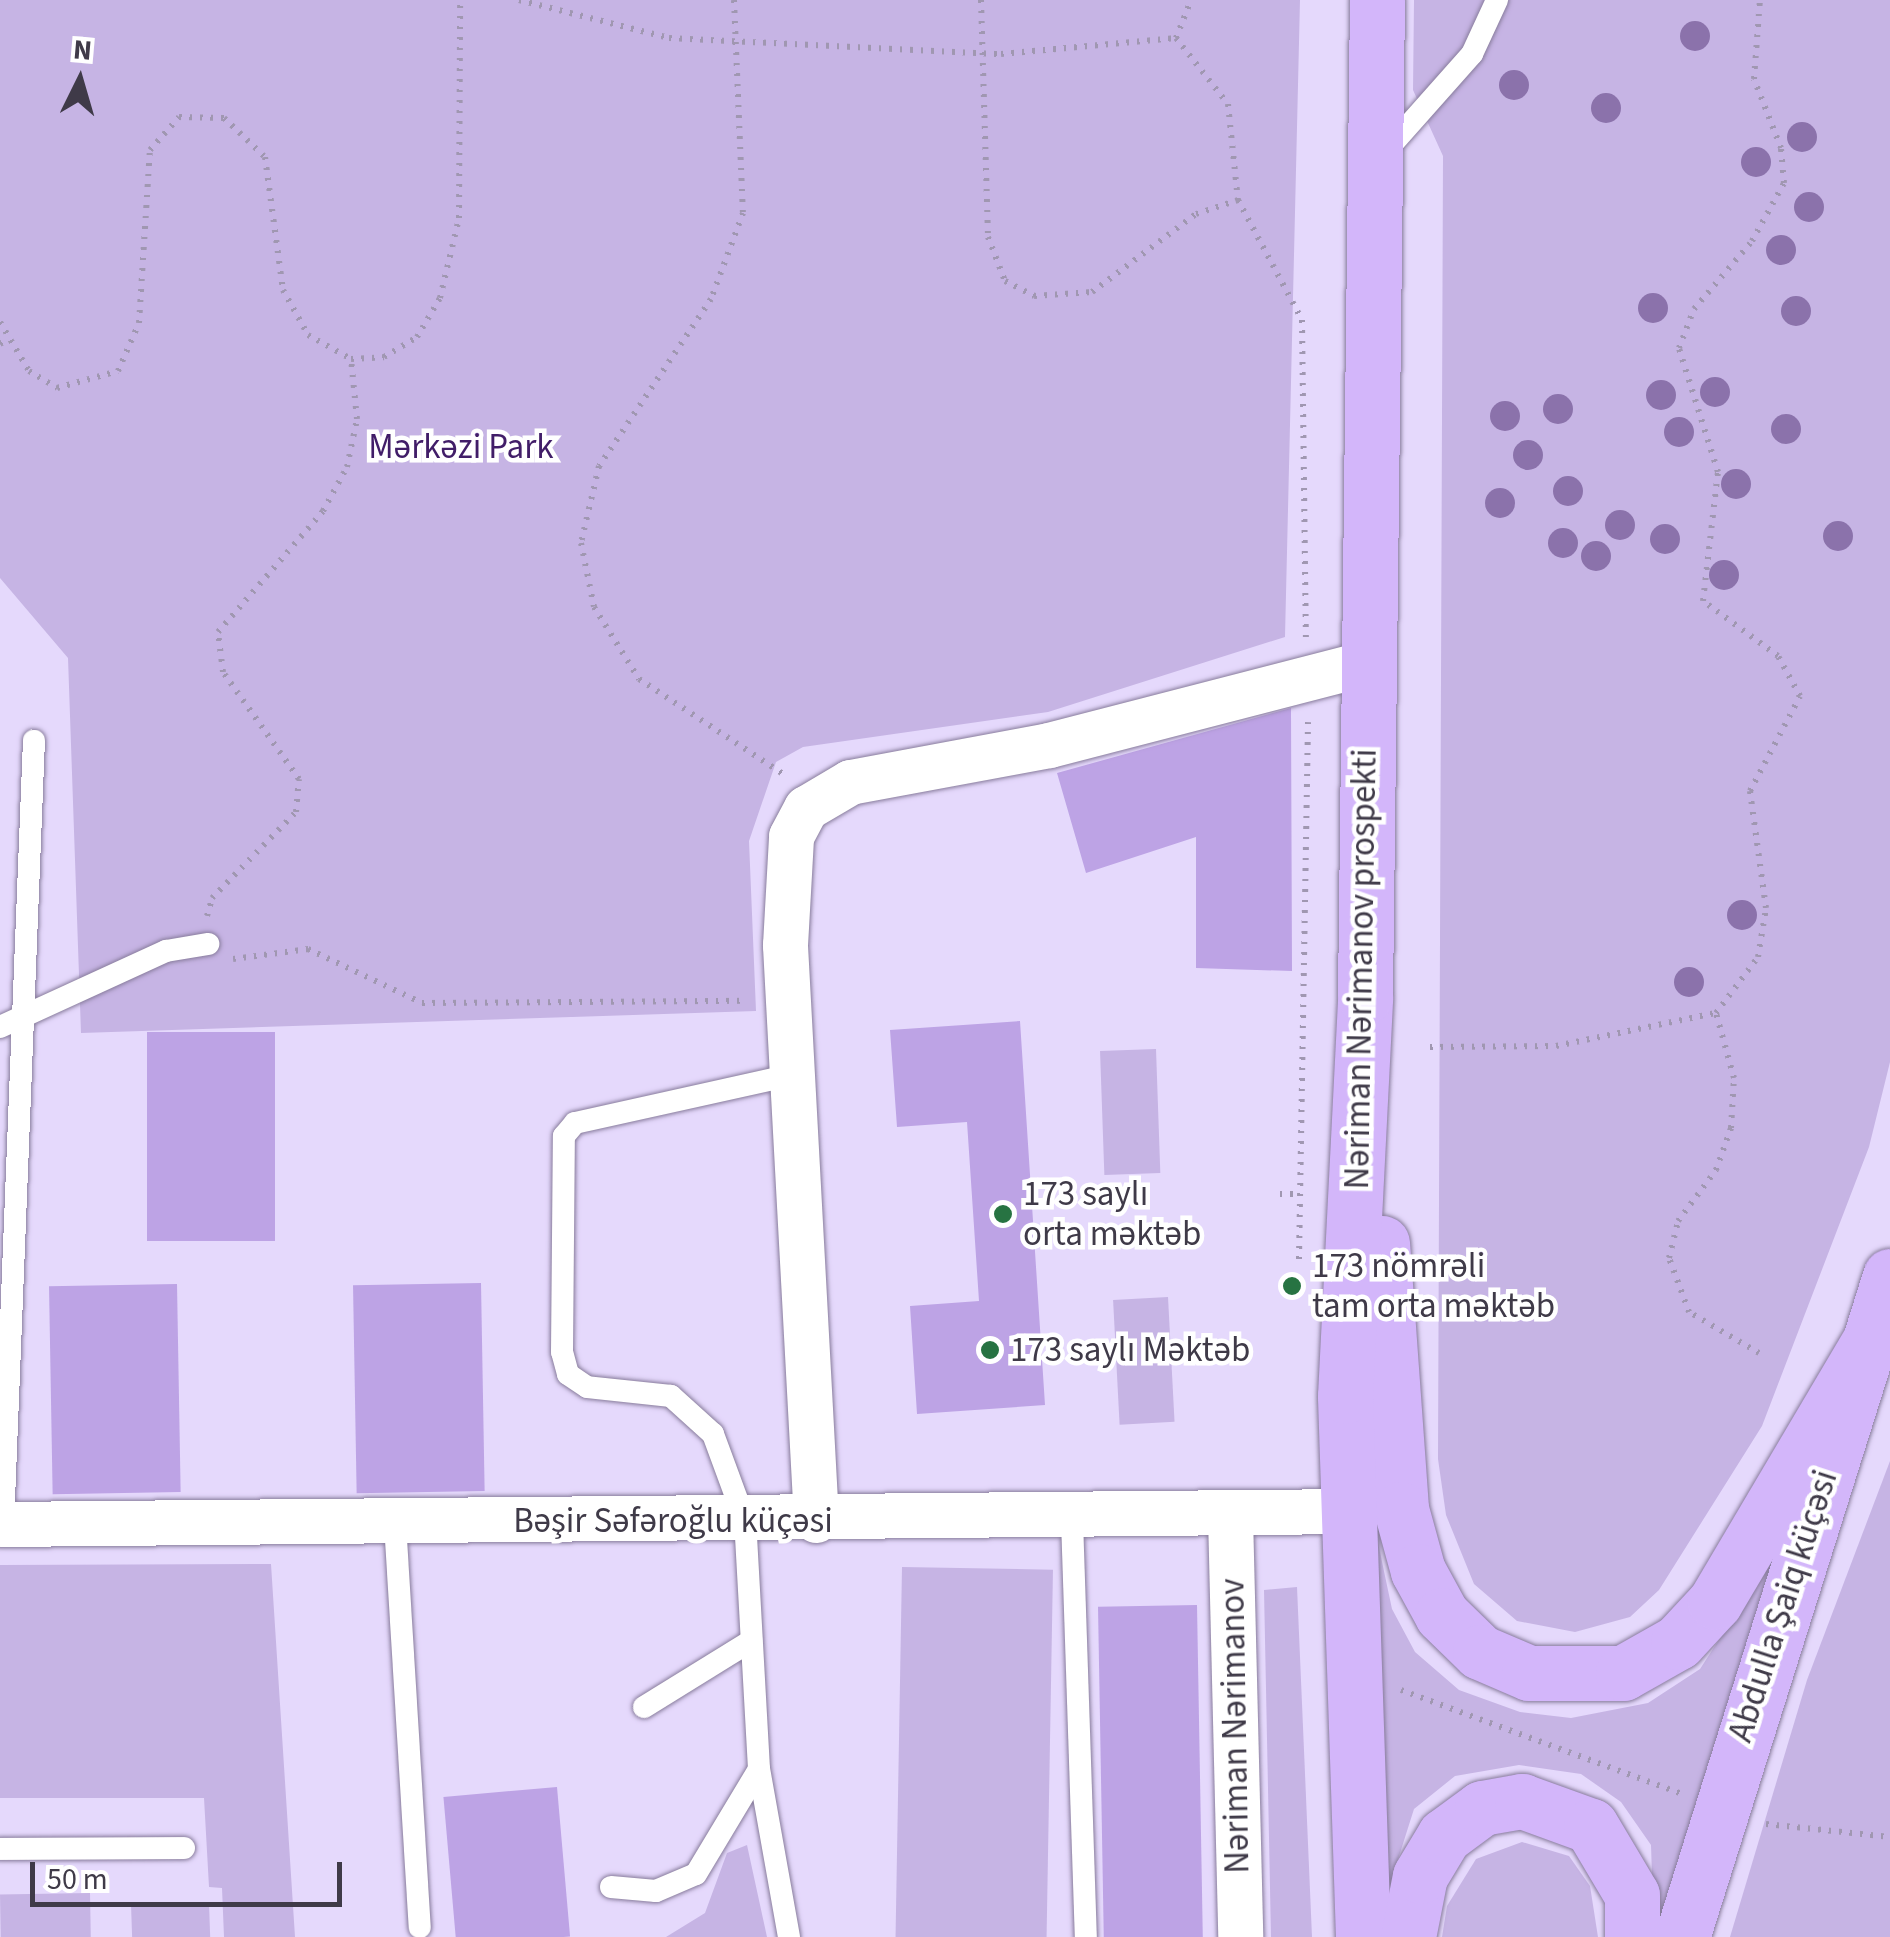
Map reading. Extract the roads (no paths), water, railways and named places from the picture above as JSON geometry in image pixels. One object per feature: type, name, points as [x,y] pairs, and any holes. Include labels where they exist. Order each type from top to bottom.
[{"type":"main road","name":"Nəriman Nərimanov prospekti","points":[[1363,1937],[1346,1511],[1365,996],[1377,0]]},
{"type":"main road","points":[[1365,996],[1401,1508],[1426,1586],[1480,1652],[1530,1674],[1579,1678],[1623,1672],[1678,1642],[1714,1602],[1867,1345]]},
{"type":"main road","name":"Abdulla Şaiq küçəsi","points":[[1682,1937],[1890,1276]]},
{"type":"main road","points":[[1408,1937],[1420,1876],[1444,1836],[1482,1808],[1522,1800],[1592,1826],[1632,1895],[1632,1937]]},
{"type":"street","points":[[816,1520],[791,1075],[786,876],[791,836],[824,793],[1367,663]]},
{"type":"street","name":"Bəşir Səfəroğlu küçəsi","points":[[1,1524],[1072,1520],[1346,1511]]},
{"type":"street","name":"Nəriman Nərimanov","points":[[1230,1514],[1240,1937]]},
{"type":"lane","points":[[1375,163],[1472,54],[1497,0]]},
{"type":"lane","points":[[1,1524],[8,1024],[34,741]]},
{"type":"lane","points":[[8,1024],[166,952],[208,944]]},
{"type":"lane","points":[[789,1937],[759,1769],[745,1521],[713,1434],[671,1396],[587,1387],[568,1374],[564,1136],[575,1124],[791,1075]]},
{"type":"lane","points":[[1072,1520],[1086,1937]]},
{"type":"lane","points":[[395,1522],[420,1927]]},
{"type":"lane","points":[[644,1707],[752,1641]]},
{"type":"lane","points":[[611,1887],[656,1891],[696,1874],[759,1769]]},
{"type":"lane","points":[[0,1849],[184,1848]]},
{"type":"place","name":"173 saylı orta məktəb","points":[[1003,1214]]},
{"type":"place","name":"173 nömrəli tam orta məktəb","points":[[1292,1286]]},
{"type":"place","name":"173 saylı Məktəb","points":[[990,1350]]},
{"type":"park label","name":"Mərkəzi Park","points":[[461,447]]}]
